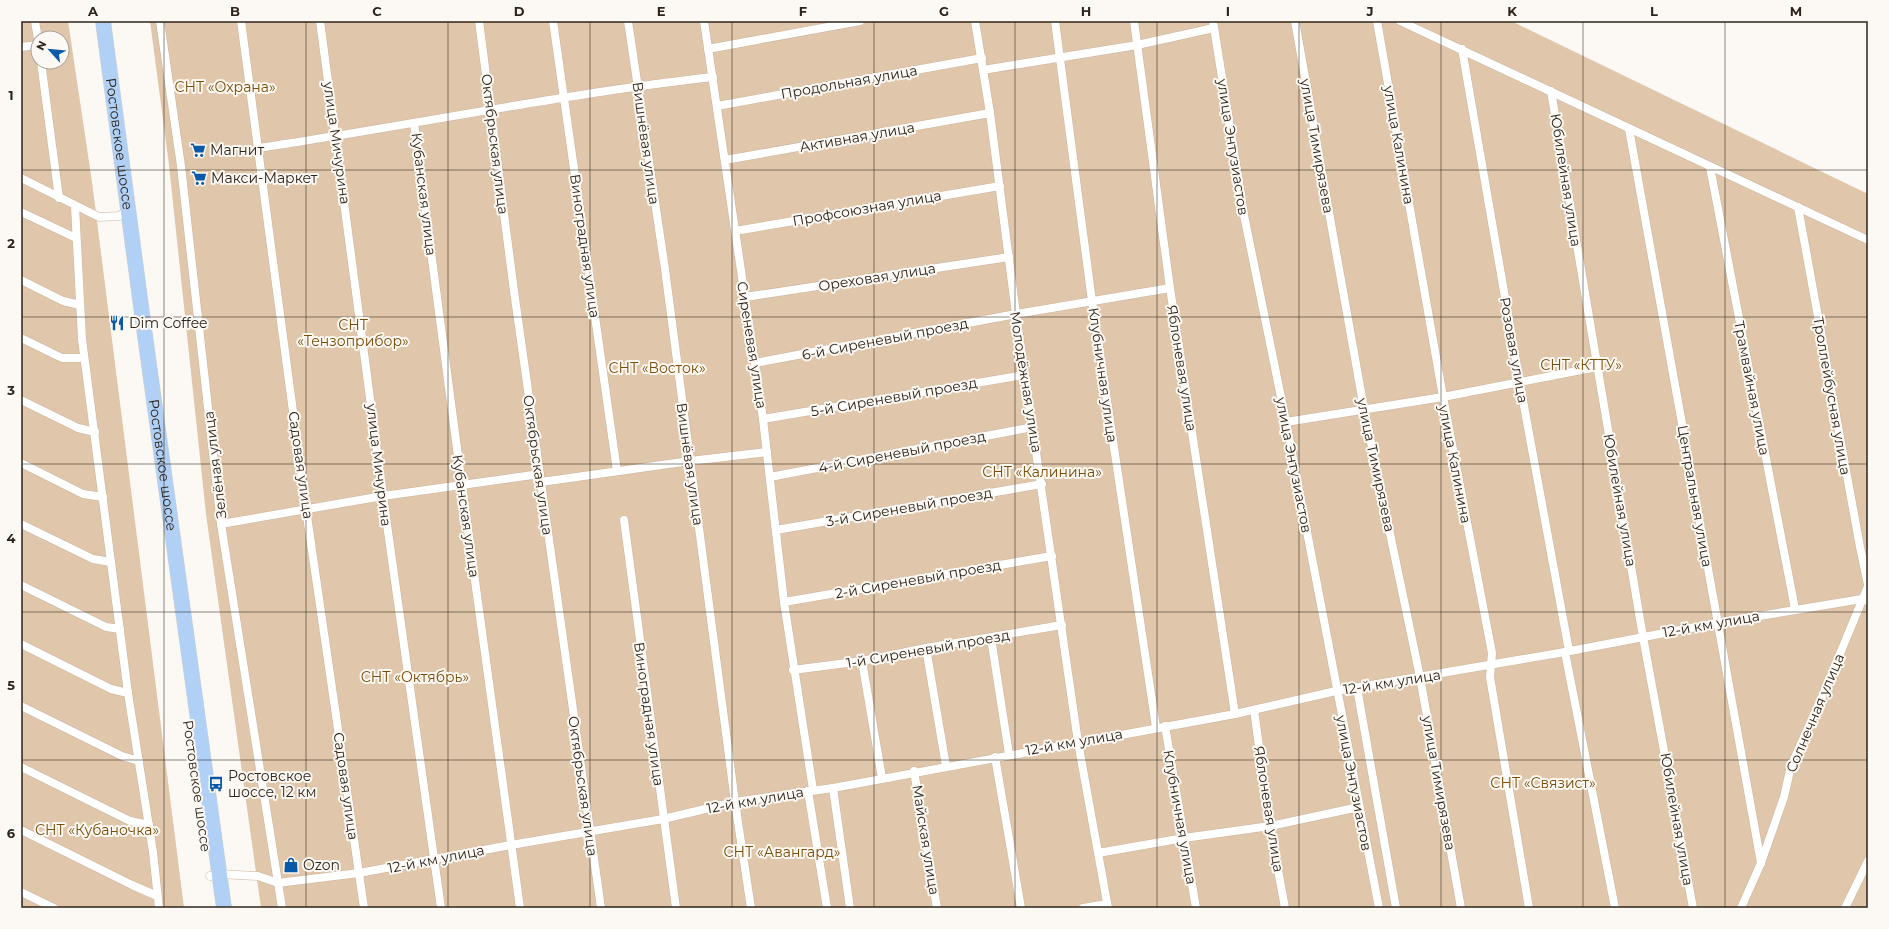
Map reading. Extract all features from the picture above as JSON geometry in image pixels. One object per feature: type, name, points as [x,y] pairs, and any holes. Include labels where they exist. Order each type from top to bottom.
[{"type":"highway","name":"Ростовское шоссе","points":[[94,21],[123,213],[215,875],[224,908]]},
{"type":"highway","name":"Ростовское шоссе","points":[[103,21],[123,213]]},
{"type":"highway","name":"Ростовское шоссе","points":[[214,908],[215,875]]},
{"type":"street","name":"Зелёная улица","points":[[160,21],[181,166],[221,524],[282,908]]},
{"type":"street","name":"Садовая улица","points":[[241,21],[306,509],[364,908]]},
{"type":"street","name":"улица Мичурина","points":[[320,21],[337,137],[383,496],[441,908]]},
{"type":"street","name":"Октябрьская улица","points":[[479,21],[515,299],[589,832],[601,908]]},
{"type":"street","name":"Виноградная улица","points":[[553,21],[617,471]]},
{"type":"street","name":"Вишнёвая улица","points":[[628,21],[664,269],[735,802],[751,908]]},
{"type":"street","name":"Сиреневая улица","points":[[704,21],[763,419],[784,602],[810,790]]},
{"type":"street","points":[[708,49],[860,21]]},
{"type":"street","name":"Молодёжная улица","points":[[974,21],[982,58],[990,113],[1024,375],[1042,484],[1078,742],[1108,906]]},
{"type":"street","name":"Клубничная улица","points":[[1055,21],[1092,300],[1156,727]]},
{"type":"street","name":"Яблоневая улица","points":[[1134,21],[1170,288],[1235,714]]},
{"type":"street","name":"улица Тимирязева","points":[[1295,21],[1364,409],[1420,677],[1461,908]]},
{"type":"street","name":"улица Калинина","points":[[1377,21],[1443,397],[1492,653],[1491,684],[1529,908]]},
{"type":"street","points":[[1400,21],[1868,240]]},
{"type":"street","points":[[983,70],[1137,45],[1214,24]]},
{"type":"street","name":"улица Энтузиастов","points":[[1214,24],[1244,215],[1286,422],[1336,691],[1379,908]]},
{"type":"street","name":"Розовая улица","points":[[1462,49],[1567,652],[1615,908]]},
{"type":"street","name":"Продольная улица","points":[[717,106],[982,58]]},
{"type":"street","points":[[42,70],[59,198]]},
{"type":"street","points":[[258,148],[337,137],[563,97],[713,77]]},
{"type":"street","name":"Юбилейная улица","points":[[1551,91],[1643,637],[1693,908]]},
{"type":"street","name":"Активная улица","points":[[725,160],[990,113]]},
{"type":"street","name":"Кубанская улица","points":[[414,123],[520,908]]},
{"type":"street","name":"Центральная улица","points":[[1629,129],[1761,863]]},
{"type":"street","name":"Трамвайная улица","points":[[1710,167],[1795,609]]},
{"type":"street","points":[[21,178],[99,217],[108,218],[123,213]]},
{"type":"street","name":"Профсоюзная улица","points":[[735,231],[1000,186]]},
{"type":"street","points":[[75,206],[84,358],[95,432],[128,694],[149,825],[159,908]]},
{"type":"street","name":"Троллейбусная улица","points":[[1798,207],[1868,585]]},
{"type":"street","points":[[21,212],[76,238]]},
{"type":"street","name":"Ореховая улица","points":[[745,296],[1009,257]]},
{"type":"street","points":[[21,280],[63,301],[80,305]]},
{"type":"street","name":"6-й Сиреневый проезд","points":[[755,363],[1092,300],[1170,288]]},
{"type":"street","points":[[21,338],[62,358],[84,358]]},
{"type":"street","points":[[1286,422],[1443,397],[1597,367]]},
{"type":"street","name":"5-й Сиреневый проезд","points":[[763,419],[1024,375]]},
{"type":"street","points":[[21,400],[78,428],[95,432]]},
{"type":"street","name":"4-й Сиреневый проезд","points":[[770,477],[1033,427]]},
{"type":"street","points":[[221,524],[383,496],[462,486],[617,471],[767,452]]},
{"type":"street","points":[[21,463],[83,494],[103,497]]},
{"type":"street","name":"3-й Сиреневый проезд","points":[[776,530],[1042,484]]},
{"type":"street","name":"Виноградная улица","points":[[624,520],[676,908]]},
{"type":"street","points":[[21,524],[93,559],[111,562]]},
{"type":"street","name":"2-й Сиреневый проезд","points":[[784,602],[1052,556]]},
{"type":"street","points":[[21,585],[106,627],[120,629]]},
{"type":"street","name":"Солнечная улица","points":[[1741,908],[1761,863],[1784,797],[1791,766],[1865,600],[1868,585]]},
{"type":"street","name":"12-й км улица","points":[[278,883],[359,873],[511,845],[663,820],[735,802],[832,788],[914,771],[1235,714],[1336,691],[1567,652],[1795,609],[1865,600]]},
{"type":"street","name":"1-й Сиреневый проезд","points":[[793,670],[862,661],[926,648],[1062,625]]},
{"type":"street","points":[[991,638],[1009,754]]},
{"type":"street","points":[[21,644],[111,689],[128,694]]},
{"type":"street","points":[[926,648],[946,766]]},
{"type":"street","points":[[862,661],[882,778]]},
{"type":"street","points":[[1357,688],[1396,908]]},
{"type":"street","points":[[21,706],[122,756],[139,761]]},
{"type":"street","name":"Яблоневая улица","points":[[1254,710],[1270,826],[1285,908]]},
{"type":"street","name":"Клубничная улица","points":[[1165,726],[1196,908]]},
{"type":"street","points":[[995,757],[1021,908]]},
{"type":"street","points":[[21,767],[130,821],[149,825]]},
{"type":"street","name":"Майская улица","points":[[914,771],[937,908]]},
{"type":"street","points":[[832,788],[850,908]]},
{"type":"street","points":[[810,790],[827,908]]},
{"type":"street","points":[[1098,853],[1184,838],[1270,826],[1359,807]]},
{"type":"street","points":[[21,830],[157,896]]},
{"type":"street","points":[[1845,908],[1868,861]]},
{"type":"street","points":[[215,875],[258,876],[278,883]]},
{"type":"street","points":[[21,892],[54,908]]},
{"type":"street","points":[[1083,908],[1108,906]]},
{"type":"green space","name":"СНТ «Кубаночка»","points":[[21,21],[68,21],[69,30],[30,30],[30,70],[70,70],[70,34],[92,182],[184,908],[21,908]]},
{"type":"green space","points":[[150,21],[1511,21],[1868,194],[1868,908],[261,908],[206,514],[169,165]]},
{"type":"place","name":"Магнит","points":[[198,150]]},
{"type":"place","name":"Макси-Маркет","points":[[199,178]]},
{"type":"place","name":"Dim Coffee","points":[[117,323]]},
{"type":"place","name":"Ростовское шоссе, 12 км","points":[[216,784]]},
{"type":"place","name":"Ozon","points":[[291,865]]},
{"type":"park label","name":"СНТ «Охрана»","points":[[225,87]]},
{"type":"park label","name":"СНТ «Тензоприбор»","points":[[353,334]]},
{"type":"park label","name":"СНТ «КТТУ»","points":[[1581,365]]},
{"type":"park label","name":"СНТ «Восток»","points":[[657,368]]},
{"type":"park label","name":"СНТ «Калинина»","points":[[1042,472]]},
{"type":"park label","name":"СНТ «Октябрь»","points":[[415,677]]},
{"type":"park label","name":"СНТ «Связист»","points":[[1543,783]]},
{"type":"park label","name":"СНТ «Авангард»","points":[[782,852]]}]
